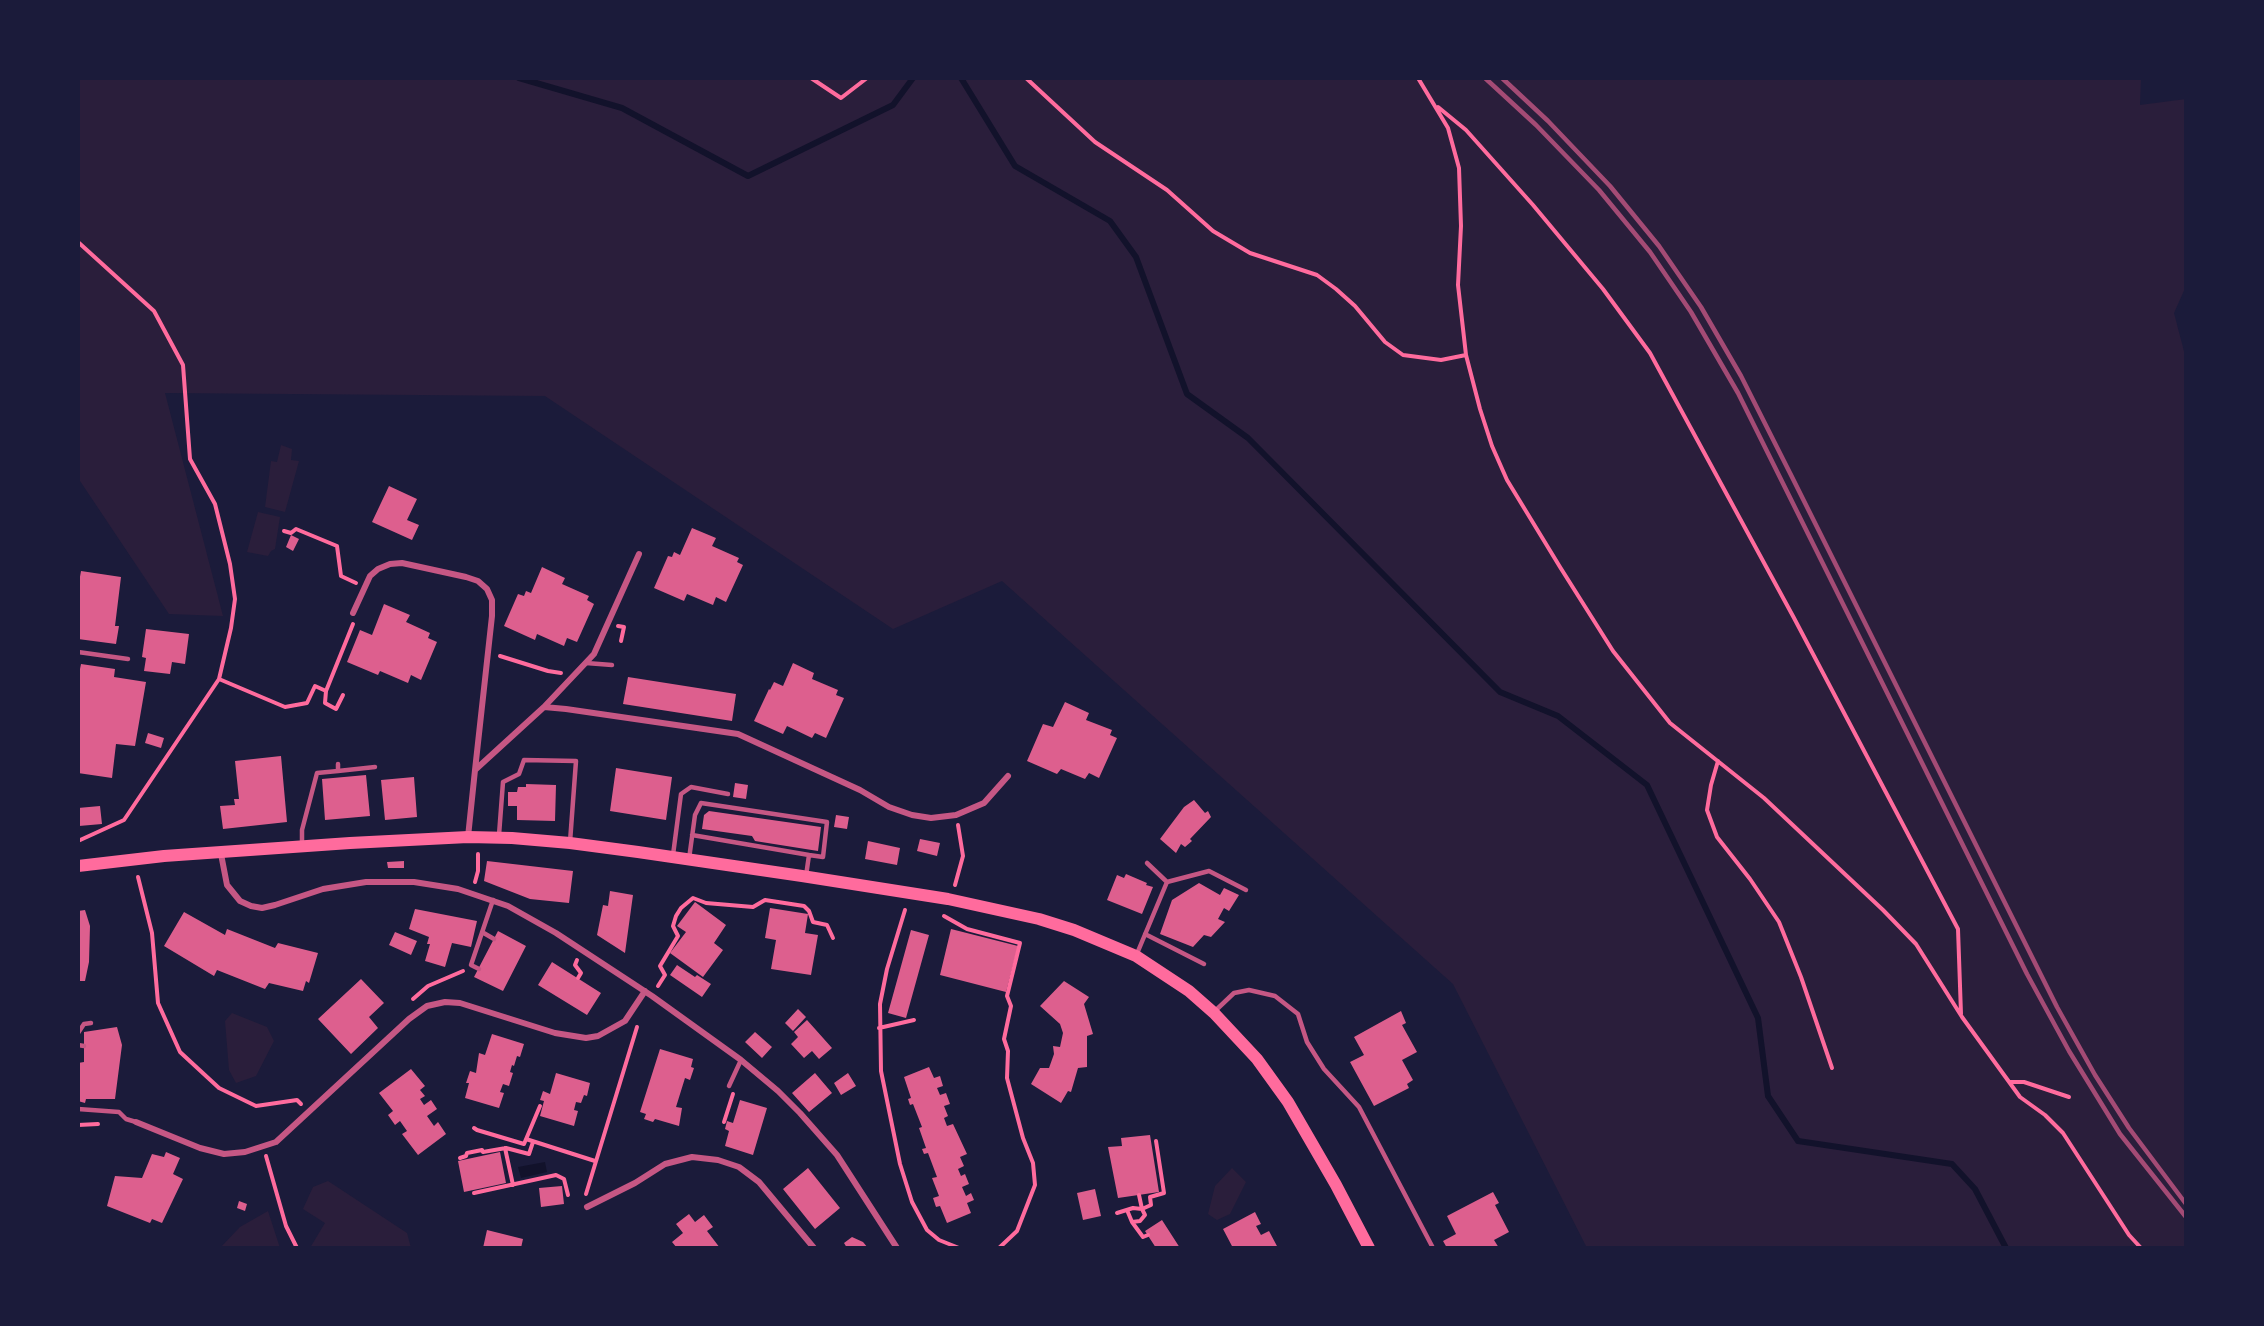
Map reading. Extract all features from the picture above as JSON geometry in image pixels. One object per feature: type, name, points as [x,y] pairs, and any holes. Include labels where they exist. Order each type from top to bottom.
[{"type":"main road","points":[[78,866],[174,855],[221,854],[302,846],[468,837],[499,838],[570,843],[689,859],[948,899],[1039,919],[1074,930],[1136,956],[1189,992],[1214,1013],[1257,1059],[1288,1102],[1369,1248]]},
{"type":"street","points":[[475,770],[544,707],[594,654],[639,554]]},
{"type":"street","points":[[353,613],[370,576],[378,569],[390,564],[402,564],[466,577],[478,581],[487,589],[492,600],[492,616],[468,837]]},
{"type":"street","points":[[544,707],[566,708],[738,734],[860,790],[889,807],[912,815],[931,818],[956,815],[984,803],[1008,776]]},
{"type":"street","points":[[221,854],[227,885],[240,901],[250,906],[262,908],[323,889],[366,882],[436,884],[508,906],[556,933],[645,991],[741,1060],[800,1113],[837,1155],[897,1248]]},
{"type":"street","points":[[136,1122],[200,1148],[224,1154],[245,1152],[276,1142],[427,1006],[445,1002],[460,1003],[555,1033],[586,1038],[598,1036],[625,1021],[645,991]]},
{"type":"street","points":[[587,1207],[635,1183],[665,1164],[692,1157],[718,1160],[739,1167],[759,1182],[814,1248]]},
{"type":"lane","points":[[78,652],[128,658]]},
{"type":"lane","points":[[586,663],[612,665]]},
{"type":"lane","points":[[499,838],[503,782],[519,774],[524,759],[576,761],[570,843]]},
{"type":"lane","points":[[338,765],[338,771]]},
{"type":"lane","points":[[302,846],[302,830],[317,774],[375,767]]},
{"type":"lane","points":[[673,857],[681,794],[691,787],[728,794]]},
{"type":"lane","points":[[689,859],[692,835],[695,815],[701,803],[827,822],[822,857],[692,835]]},
{"type":"lane","points":[[806,877],[809,855]]},
{"type":"lane","points":[[1148,863],[1167,882]]},
{"type":"lane","points":[[1167,882],[1209,871],[1246,890]]},
{"type":"lane","points":[[1136,956],[1167,882]]},
{"type":"lane","points":[[479,969],[471,965],[493,900]]},
{"type":"lane","points":[[482,933],[494,939]]},
{"type":"lane","points":[[1145,934],[1204,964]]},
{"type":"lane","points":[[1214,1013],[1234,993],[1249,990],[1275,996],[1298,1014],[1307,1042],[1324,1069],[1359,1107],[1432,1248]]},
{"type":"lane","points":[[78,1033],[84,1024],[91,1023]]},
{"type":"lane","points":[[729,1086],[741,1060]]},
{"type":"lane","points":[[78,1109],[119,1112],[126,1119],[136,1122]]},
{"type":"path","points":[[811,78],[841,98],[867,78]]},
{"type":"path","points":[[1026,78],[1095,142],[1167,190],[1213,231],[1250,253],[1317,275],[1354,306],[1384,342],[1403,354],[1441,360],[1466,355]]},
{"type":"path","points":[[1418,78],[1448,128],[1459,168],[1461,226],[1458,285],[1466,355],[1492,446],[1503,471],[1570,584],[1613,651],[1670,723],[1764,798],[1883,910],[1916,945],[1962,1017],[2020,1097],[2045,1115],[2063,1133],[2129,1234],[2141,1248]]},
{"type":"path","points":[[1435,105],[1466,130],[1533,204],[1603,289],[1650,353],[1794,618],[1958,929],[1962,1017]]},
{"type":"path","points":[[78,242],[154,310],[183,365],[190,459],[215,504],[230,564],[235,600],[219,679],[124,820],[78,841]]},
{"type":"path","points":[[284,531],[291,533],[296,529],[337,546],[341,576],[357,583]]},
{"type":"path","points":[[343,695],[336,709],[325,703],[326,691],[354,628],[353,613]]},
{"type":"path","points":[[621,641],[623,630]]},
{"type":"path","points":[[496,655],[561,673]]},
{"type":"path","points":[[219,679],[285,707],[307,703],[315,686],[326,691]]},
{"type":"path","points":[[1718,761],[1707,810],[1717,837],[1750,879],[1779,922],[1801,977],[1832,1068]]},
{"type":"path","points":[[955,885],[963,856],[956,815]]},
{"type":"path","points":[[475,885],[478,854]]},
{"type":"path","points":[[138,877],[152,933],[158,1003],[180,1052],[219,1088],[256,1106],[297,1100],[310,1112]]},
{"type":"path","points":[[657,988],[665,975],[660,966],[678,936],[674,926],[676,916],[681,908],[693,898],[706,903],[753,907],[765,900],[804,906],[809,911],[813,922],[827,925],[833,938]]},
{"type":"path","points":[[905,910],[887,969],[880,1004],[879,1028],[883,1082],[900,1164],[912,1202],[927,1230],[939,1240],[959,1248]]},
{"type":"path","points":[[944,916],[967,929],[1020,944],[1007,996],[1011,1006],[1004,1039],[1008,1051],[1007,1078],[1023,1138],[1033,1163],[1035,1185],[1017,1232],[999,1248]]},
{"type":"path","points":[[577,959],[575,965],[581,973],[578,978]]},
{"type":"path","points":[[407,1004],[428,986],[460,974],[471,965]]},
{"type":"path","points":[[879,1028],[914,1020]]},
{"type":"path","points":[[585,1192],[632,1043]]},
{"type":"path","points":[[2010,1082],[2024,1082],[2069,1096]]},
{"type":"path","points":[[474,1128],[524,1144],[540,1106]]},
{"type":"path","points":[[526,1139],[595,1161]]},
{"type":"path","points":[[1117,1213],[1142,1209],[1151,1204],[1150,1197],[1164,1193],[1156,1141]]},
{"type":"path","points":[[459,1158],[466,1156],[467,1153],[505,1148],[529,1154],[533,1142]]},
{"type":"path","points":[[263,1147],[286,1226],[297,1248]]},
{"type":"path","points":[[505,1148],[513,1185]]},
{"type":"path","points":[[474,1193],[551,1176],[561,1176],[564,1179],[568,1196]]},
{"type":"path","points":[[1132,1222],[1140,1221],[1146,1215],[1139,1195]]},
{"type":"path","points":[[1127,1210],[1132,1222],[1143,1237],[1148,1235]]},
{"type":"shaded area","points":[[78,78],[2141,78],[2140,105],[2186,99],[2186,286],[2174,313],[2186,359],[2186,1248],[1587,1248],[1453,984],[1002,581],[893,629],[545,396],[165,393],[223,616],[169,614],[78,478]]},
{"type":"shaded area","points":[[281,445],[292,449],[291,460],[299,461],[285,512],[265,507],[271,461],[277,462]]},
{"type":"shaded area","points":[[258,512],[280,517],[275,549],[268,556],[247,552]]},
{"type":"shaded area","points":[[232,1013],[267,1027],[274,1041],[256,1076],[236,1083],[229,1070],[225,1021]]},
{"type":"shaded area","points":[[545,1162],[547,1172],[521,1178],[518,1167]]},
{"type":"shaded area","points":[[1232,1168],[1246,1182],[1230,1214],[1217,1220],[1208,1214],[1215,1186]]},
{"type":"shaded area","points":[[328,1181],[407,1233],[411,1248],[310,1248],[325,1223],[303,1209],[313,1187]]},
{"type":"shaded area","points":[[268,1211],[280,1248],[220,1248],[240,1227]]},
{"type":"building","points":[[389,486],[417,499],[407,520],[419,525],[412,540],[372,522]]},
{"type":"building","points":[[692,528],[716,538],[712,546],[739,558],[737,562],[743,565],[726,602],[716,597],[713,605],[687,594],[684,601],[654,588],[668,556],[672,557],[674,552],[680,555]]},
{"type":"building","points":[[291,535],[299,539],[293,551],[286,547]]},
{"type":"building","points":[[542,567],[565,578],[562,584],[589,596],[587,600],[594,604],[577,642],[567,638],[564,646],[537,634],[535,640],[504,626],[518,594],[524,596],[526,591],[531,593]]},
{"type":"building","points":[[81,571],[121,577],[115,626],[119,626],[116,644],[78,639],[78,588]]},
{"type":"building","points":[[384,604],[410,615],[406,622],[430,633],[428,638],[437,642],[421,680],[411,675],[408,683],[380,671],[378,675],[347,662],[360,630],[372,635]]},
{"type":"building","points":[[146,629],[189,634],[185,664],[172,662],[170,674],[144,671],[146,658],[142,657]]},
{"type":"building","points":[[793,663],[814,673],[812,679],[838,690],[836,695],[844,698],[826,738],[815,733],[812,738],[787,726],[783,734],[754,721],[769,689],[774,682],[783,686]]},
{"type":"building","points":[[81,664],[115,669],[114,677],[146,682],[135,746],[116,744],[112,778],[78,773],[78,679]]},
{"type":"building","points":[[628,677],[736,694],[732,721],[623,704]]},
{"type":"building","points":[[1065,702],[1089,713],[1086,720],[1112,730],[1110,735],[1117,738],[1099,778],[1089,773],[1085,779],[1061,769],[1057,774],[1027,761],[1043,724],[1053,727]]},
{"type":"building","points":[[148,733],[164,738],[161,748],[145,743]]},
{"type":"building","points":[[281,756],[287,822],[223,829],[220,806],[235,805],[234,799],[239,799],[235,761]]},
{"type":"building","points":[[616,768],[672,777],[666,820],[610,811]]},
{"type":"building","points":[[366,775],[370,816],[325,820],[322,779]]},
{"type":"building","points":[[414,777],[417,817],[385,820],[381,780]]},
{"type":"building","points":[[735,783],[748,785],[746,799],[733,797]]},
{"type":"building","points":[[526,784],[556,785],[555,821],[517,820],[517,806],[508,806],[508,792],[517,792],[518,787],[526,787]]},
{"type":"building","points":[[1194,800],[1205,813],[1208,811],[1211,817],[1190,839],[1192,841],[1185,847],[1181,844],[1176,853],[1160,839],[1184,807]]},
{"type":"building","points":[[100,806],[102,824],[79,826],[78,808]]},
{"type":"building","points":[[709,811],[821,827],[818,851],[755,841],[752,836],[702,829],[704,815]]},
{"type":"building","points":[[836,815],[849,817],[847,829],[834,827]]},
{"type":"building","points":[[920,839],[940,843],[937,856],[917,851]]},
{"type":"building","points":[[868,841],[900,848],[897,865],[865,859]]},
{"type":"building","points":[[404,861],[404,868],[388,868],[387,862]]},
{"type":"building","points":[[487,861],[573,871],[569,903],[530,899],[484,881]]},
{"type":"building","points":[[1126,874],[1153,887],[1142,914],[1107,900],[1117,875],[1124,878]]},
{"type":"building","points":[[1199,883],[1220,895],[1224,888],[1239,895],[1229,911],[1224,908],[1218,919],[1225,922],[1211,937],[1204,935],[1193,947],[1160,934],[1172,900]]},
{"type":"building","points":[[610,891],[633,895],[625,953],[597,935],[603,905],[608,906]]},
{"type":"building","points":[[695,902],[726,925],[714,943],[723,950],[703,977],[670,953],[686,932],[677,926]]},
{"type":"building","points":[[770,908],[808,914],[805,933],[818,935],[811,975],[771,969],[776,940],[765,938]]},
{"type":"building","points":[[415,909],[477,921],[471,947],[452,943],[445,967],[425,961],[430,944],[427,944],[429,937],[409,929]]},
{"type":"building","points":[[85,910],[90,926],[89,962],[85,981],[78,981],[78,911]]},
{"type":"building","points":[[184,912],[225,935],[227,929],[275,948],[278,943],[318,953],[309,983],[306,981],[303,991],[269,983],[265,989],[217,970],[214,976],[164,946]]},
{"type":"building","points":[[951,929],[1018,946],[1006,992],[940,975]]},
{"type":"building","points":[[911,930],[929,935],[906,1018],[888,1013]]},
{"type":"building","points":[[498,931],[526,946],[503,991],[474,977]]},
{"type":"building","points":[[395,932],[417,941],[411,955],[389,945]]},
{"type":"building","points":[[552,962],[601,993],[587,1015],[538,985]]},
{"type":"building","points":[[677,965],[711,984],[702,997],[670,975]]},
{"type":"building","points":[[361,979],[384,1003],[369,1017],[378,1028],[351,1054],[318,1019]]},
{"type":"building","points":[[1064,981],[1089,997],[1084,1004],[1093,1034],[1087,1036],[1087,1067],[1078,1068],[1071,1092],[1068,1091],[1061,1103],[1031,1084],[1040,1068],[1049,1068],[1054,1054],[1053,1046],[1060,1047],[1063,1033],[1060,1024],[1040,1006]]},
{"type":"building","points":[[798,1009],[806,1017],[793,1031],[785,1023]]},
{"type":"building","points":[[1401,1011],[1406,1023],[1402,1025],[1417,1052],[1402,1060],[1413,1080],[1407,1084],[1409,1088],[1374,1106],[1350,1062],[1364,1055],[1354,1037]]},
{"type":"building","points":[[807,1020],[832,1048],[819,1059],[812,1051],[804,1058],[791,1044],[798,1037],[794,1032]]},
{"type":"building","points":[[117,1027],[122,1045],[115,1099],[86,1099],[85,1103],[78,1101],[78,1063],[84,1062],[84,1032]]},
{"type":"building","points":[[755,1032],[772,1047],[762,1058],[745,1042]]},
{"type":"building","points":[[492,1034],[524,1044],[520,1057],[517,1056],[514,1066],[512,1065],[510,1072],[513,1073],[509,1086],[503,1084],[500,1092],[504,1093],[499,1108],[465,1098],[470,1071],[476,1073],[479,1053],[485,1055]]},
{"type":"building","points":[[660,1049],[693,1059],[691,1067],[694,1068],[690,1080],[685,1078],[676,1107],[682,1108],[679,1126],[655,1119],[653,1122],[644,1119],[646,1114],[640,1112]]},
{"type":"building","points":[[929,1067],[934,1078],[940,1076],[943,1086],[937,1088],[940,1095],[946,1093],[950,1104],[944,1106],[948,1116],[944,1118],[947,1126],[953,1124],[967,1154],[960,1157],[964,1166],[958,1169],[961,1176],[965,1174],[969,1184],[962,1187],[966,1196],[971,1193],[974,1200],[967,1203],[971,1213],[947,1223],[940,1206],[936,1207],[933,1198],[939,1196],[932,1178],[937,1177],[928,1153],[924,1154],[922,1149],[926,1148],[919,1128],[922,1127],[913,1104],[910,1105],[908,1099],[911,1098],[904,1077]]},
{"type":"building","points":[[411,1069],[425,1086],[420,1090],[425,1096],[420,1099],[424,1105],[431,1100],[437,1109],[427,1116],[434,1126],[438,1122],[446,1134],[418,1155],[402,1134],[407,1131],[400,1121],[395,1125],[388,1115],[393,1111],[379,1093]]},
{"type":"building","points":[[556,1073],[590,1083],[587,1096],[584,1095],[581,1103],[576,1102],[574,1110],[578,1111],[574,1126],[540,1116],[544,1101],[540,1100],[543,1091],[550,1094]]},
{"type":"building","points":[[815,1073],[832,1093],[809,1112],[792,1093]]},
{"type":"building","points":[[848,1073],[856,1086],[841,1095],[834,1083]]},
{"type":"building","points":[[740,1100],[767,1108],[753,1155],[725,1146],[729,1131],[725,1129],[727,1121],[733,1123]]},
{"type":"building","points":[[1150,1135],[1159,1192],[1118,1198],[1108,1147],[1122,1146],[1121,1138]]},
{"type":"building","points":[[166,1152],[180,1158],[173,1174],[183,1179],[162,1223],[152,1219],[150,1223],[107,1206],[115,1176],[142,1178],[152,1154],[164,1157]]},
{"type":"building","points":[[500,1152],[506,1183],[464,1192],[458,1161]]},
{"type":"building","points":[[808,1168],[840,1208],[815,1229],[783,1189]]},
{"type":"building","points":[[562,1186],[564,1204],[541,1207],[539,1188]]},
{"type":"building","points":[[1095,1189],[1101,1216],[1083,1220],[1077,1193]]},
{"type":"building","points":[[1493,1192],[1499,1203],[1495,1205],[1509,1232],[1494,1240],[1499,1248],[1447,1248],[1443,1241],[1456,1234],[1447,1216]]},
{"type":"building","points":[[239,1201],[247,1204],[245,1211],[237,1208]]},
{"type":"building","points":[[1255,1212],[1261,1224],[1256,1226],[1261,1235],[1269,1231],[1278,1248],[1233,1248],[1223,1229]]},
{"type":"building","points":[[689,1214],[695,1222],[704,1215],[713,1227],[707,1231],[720,1248],[677,1248],[672,1242],[683,1233],[676,1224]]},
{"type":"building","points":[[1162,1220],[1180,1248],[1156,1248],[1145,1231]]},
{"type":"building","points":[[487,1230],[523,1239],[521,1248],[483,1248]]},
{"type":"building","points":[[852,1237],[863,1242],[868,1248],[847,1248],[844,1243]]},
{"type":"waterway","points":[[519,78],[622,108],[748,176],[893,105],[913,78]]},
{"type":"waterway","points":[[961,78],[1015,166],[1110,221],[1136,257],[1187,394],[1248,438],[1500,692],[1558,716],[1647,785],[1758,1018],[1768,1096],[1798,1141],[1952,1164],[1975,1189],[2006,1248]]},
{"type":"railway","points":[[1485,78],[1536,125],[1599,190],[1650,252],[1691,312],[1738,393],[2027,974],[2069,1051],[2120,1134],[2186,1217]]},
{"type":"railway","points":[[1502,78],[1548,121],[1610,186],[1659,246],[1701,307],[1741,376],[2057,1007],[2095,1075],[2129,1128],[2186,1204]]}]
